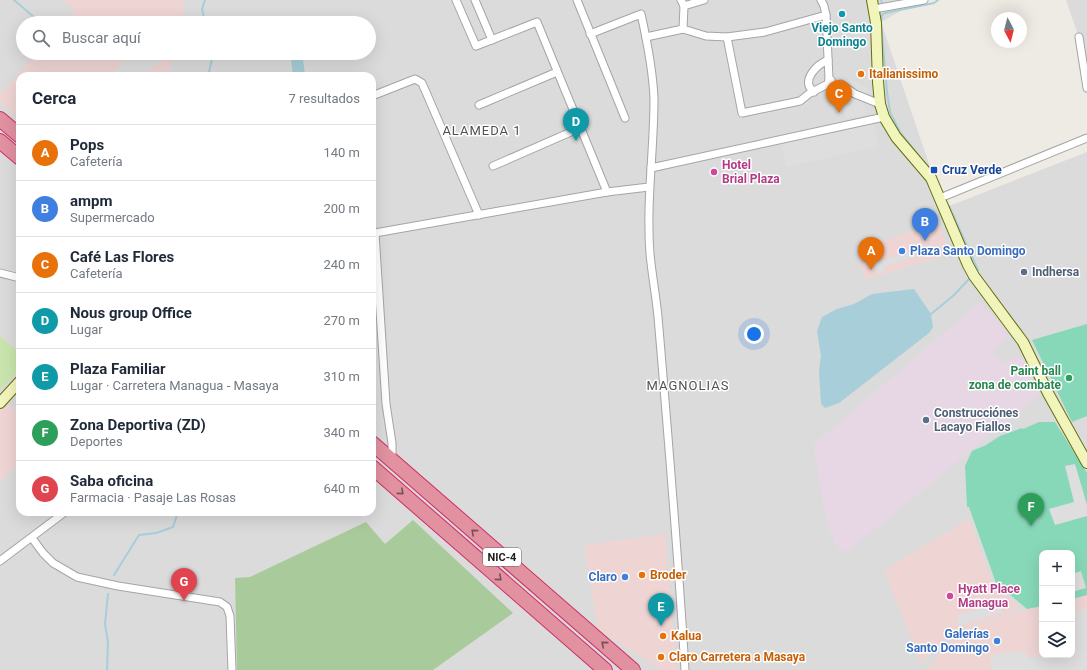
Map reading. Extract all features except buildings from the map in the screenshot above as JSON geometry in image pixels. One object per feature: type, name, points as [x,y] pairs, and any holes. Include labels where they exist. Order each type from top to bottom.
[{"type":"highway","points":[[0,119],[16,133]]},
{"type":"highway","points":[[0,141],[16,155]]},
{"type":"highway","name":"NIC-4","points":[[376,446],[633,670]]},
{"type":"highway","name":"NIC-4","points":[[376,470],[605,670]]},
{"type":"street","points":[[456,0],[476,46],[537,22],[607,192]]},
{"type":"street","points":[[475,0],[492,40]]},
{"type":"street","points":[[577,0],[625,118]]},
{"type":"street","points":[[682,29],[682,3],[704,0]]},
{"type":"street","points":[[727,37],[742,112],[800,101],[828,84],[830,80],[826,15],[821,0]]},
{"type":"street","points":[[924,0],[873,5],[876,23],[880,104],[884,117],[896,138],[931,178],[974,276],[1023,342],[1048,393],[1087,463]]},
{"type":"street","points":[[590,34],[641,14],[646,37],[654,96],[649,187],[650,255],[658,314],[678,550],[685,670]]},
{"type":"street","points":[[646,37],[682,29],[706,36],[727,37],[765,32],[826,15]]},
{"type":"street","points":[[1079,37],[1087,88]]},
{"type":"street","points":[[814,92],[809,84],[810,76],[816,67],[828,60]]},
{"type":"street","points":[[479,105],[557,72]]},
{"type":"street","points":[[376,94],[415,79],[422,83],[479,215]]},
{"type":"street","points":[[841,84],[855,94],[880,104]]},
{"type":"street","points":[[651,168],[884,117]]},
{"type":"street","points":[[493,166],[580,128]]},
{"type":"street","points":[[940,198],[1087,138]]},
{"type":"street","points":[[376,233],[607,192],[649,187]]},
{"type":"street","points":[[376,249],[386,404],[392,444],[392,460]]},
{"type":"street","points":[[0,273],[16,277]]},
{"type":"street","points":[[0,403],[16,385]]},
{"type":"street","points":[[0,560],[32,538],[60,516]]},
{"type":"street","points":[[32,538],[43,553],[53,563],[77,577],[107,584],[220,602],[227,607],[230,616],[232,670]]},
{"type":"shaded area","points":[[0,0],[920,0],[881,22],[944,208],[1087,152],[1087,670],[0,670]]},
{"type":"shaded area","points":[[61,0],[184,0],[182,16],[70,16],[76,10]]},
{"type":"shaded area","points":[[1066,0],[1087,0],[1087,61]]},
{"type":"shaded area","points":[[31,60],[172,60],[170,72],[20,72]]},
{"type":"shaded area","points":[[124,60],[160,60],[149,72],[113,72]]},
{"type":"shaded area","points":[[16,76],[16,116],[0,102],[0,94]]},
{"type":"shaded area","points":[[848,79],[870,89],[863,100],[867,114],[846,118],[841,92]]},
{"type":"shaded area","points":[[874,124],[879,146],[786,167],[781,143]]},
{"type":"shaded area","name":"Plaza Santo Domingo","points":[[940,225],[949,254],[865,280],[856,249],[927,227]]},
{"type":"shaded area","points":[[929,246],[931,252],[884,267],[884,272],[878,274],[874,263]]},
{"type":"shaded area","name":"Construcciónes Lacayo Fiallos","points":[[979,303],[1007,331],[1007,338],[993,353],[1000,361],[1004,363],[1017,357],[1024,359],[1040,394],[851,549],[840,551],[828,528],[813,445]]},
{"type":"shaded area","points":[[8,401],[16,412],[16,468],[0,481],[0,408]]},
{"type":"shaded area","points":[[1075,464],[1087,505],[1087,516],[1055,525],[1049,509],[1074,502],[1065,466]]},
{"type":"shaded area","name":"Hyatt Place Managua","points":[[969,519],[994,587],[1017,604],[1017,610],[956,631],[921,664],[884,570]]},
{"type":"shaded area","points":[[665,534],[677,670],[661,670],[598,629],[584,545]]},
{"type":"shaded area","points":[[1081,571],[1086,588],[1075,591],[1075,573]]},
{"type":"shaded area","name":"Galerías Santo Domingo","points":[[1087,595],[1087,670],[926,670],[936,660],[938,654],[966,628],[1039,607],[1039,658],[1075,658],[1075,598]]},
{"type":"shaded area","points":[[998,601],[1003,611],[960,626],[956,616]]},
{"type":"shaded area","points":[[1087,608],[1087,670],[992,670],[990,655],[1025,651],[1028,658],[1039,656],[1039,658],[1075,658],[1075,612]]},
{"type":"green space","name":"Paint ball zona de combate","points":[[1087,324],[1087,416],[1072,422],[1032,340]]},
{"type":"green space","points":[[0,336],[16,350],[16,373],[0,390]]},
{"type":"green space","points":[[1039,422],[1055,422],[1087,473],[1087,595],[1075,598],[1075,550],[1039,550],[1039,607],[1027,609],[996,583],[969,507],[967,507],[965,466],[972,451],[986,445],[1000,436],[1022,428],[1023,429]]},
{"type":"green space","points":[[413,520],[513,613],[433,670],[237,670],[235,578],[250,577],[366,522],[385,544]]},
{"type":"water","points":[[291,60],[303,60],[305,72],[292,72]]},
{"type":"water","points":[[914,289],[931,314],[933,327],[929,333],[839,403],[825,408],[821,404],[819,371],[821,356],[817,331],[822,317],[837,309],[854,304],[872,294]]},
{"type":"waterway","points":[[14,0],[33,16]]},
{"type":"waterway","points":[[204,16],[202,9],[205,0]]},
{"type":"waterway","points":[[919,156],[900,132],[890,112],[881,22],[882,15],[885,13],[934,3],[938,0]]},
{"type":"waterway","points":[[209,72],[212,60]]},
{"type":"waterway","points":[[949,206],[978,270],[976,272]]},
{"type":"waterway","points":[[931,314],[953,296],[970,278]]},
{"type":"waterway","points":[[114,575],[139,535],[156,533],[173,527],[177,516]]},
{"type":"waterway","points":[[107,670],[108,642],[105,624],[108,594]]},
{"type":"place","name":"Viejo Santo Domingo","points":[[842,14]]},
{"type":"place","name":"Italianissimo","points":[[861,74]]},
{"type":"place","name":"Café Las Flores","points":[[839,113]]},
{"type":"place","name":"Nous group Office","points":[[576,141]]},
{"type":"place","name":"Cruz Verde","points":[[934,170]]},
{"type":"place","name":"Hotel Brial Plaza","points":[[714,172]]},
{"type":"place","name":"ampm","points":[[925,241]]},
{"type":"place","name":"Plaza Santo Domingo","points":[[902,251]]},
{"type":"place","name":"Pops","points":[[871,270]]},
{"type":"place","name":"Indhersa","points":[[1024,272]]},
{"type":"place","name":"Paint ball zona de combate","points":[[1069,378]]},
{"type":"place","name":"Construcciónes Lacayo Fiallos","points":[[926,420]]},
{"type":"place","name":"Zona Deportiva (ZD)","points":[[1031,526]]},
{"type":"place","name":"Broder","points":[[642,575]]},
{"type":"place","name":"Claro","points":[[625,577]]},
{"type":"place","name":"Hyatt Place Managua","points":[[950,596]]},
{"type":"place","name":"Saba oficina","points":[[184,601]]},
{"type":"place","name":"Plaza Familiar","points":[[661,626]]},
{"type":"place","name":"Kalua","points":[[663,636]]},
{"type":"place","name":"Galerías Santo Domingo","points":[[997,641]]},
{"type":"place","name":"Claro Carretera a Masaya","points":[[661,657]]},
{"type":"district","name":"ALAMEDA 1","points":[[482,130]]},
{"type":"district","name":"MAGNOLIAS","points":[[688,385]]}]
